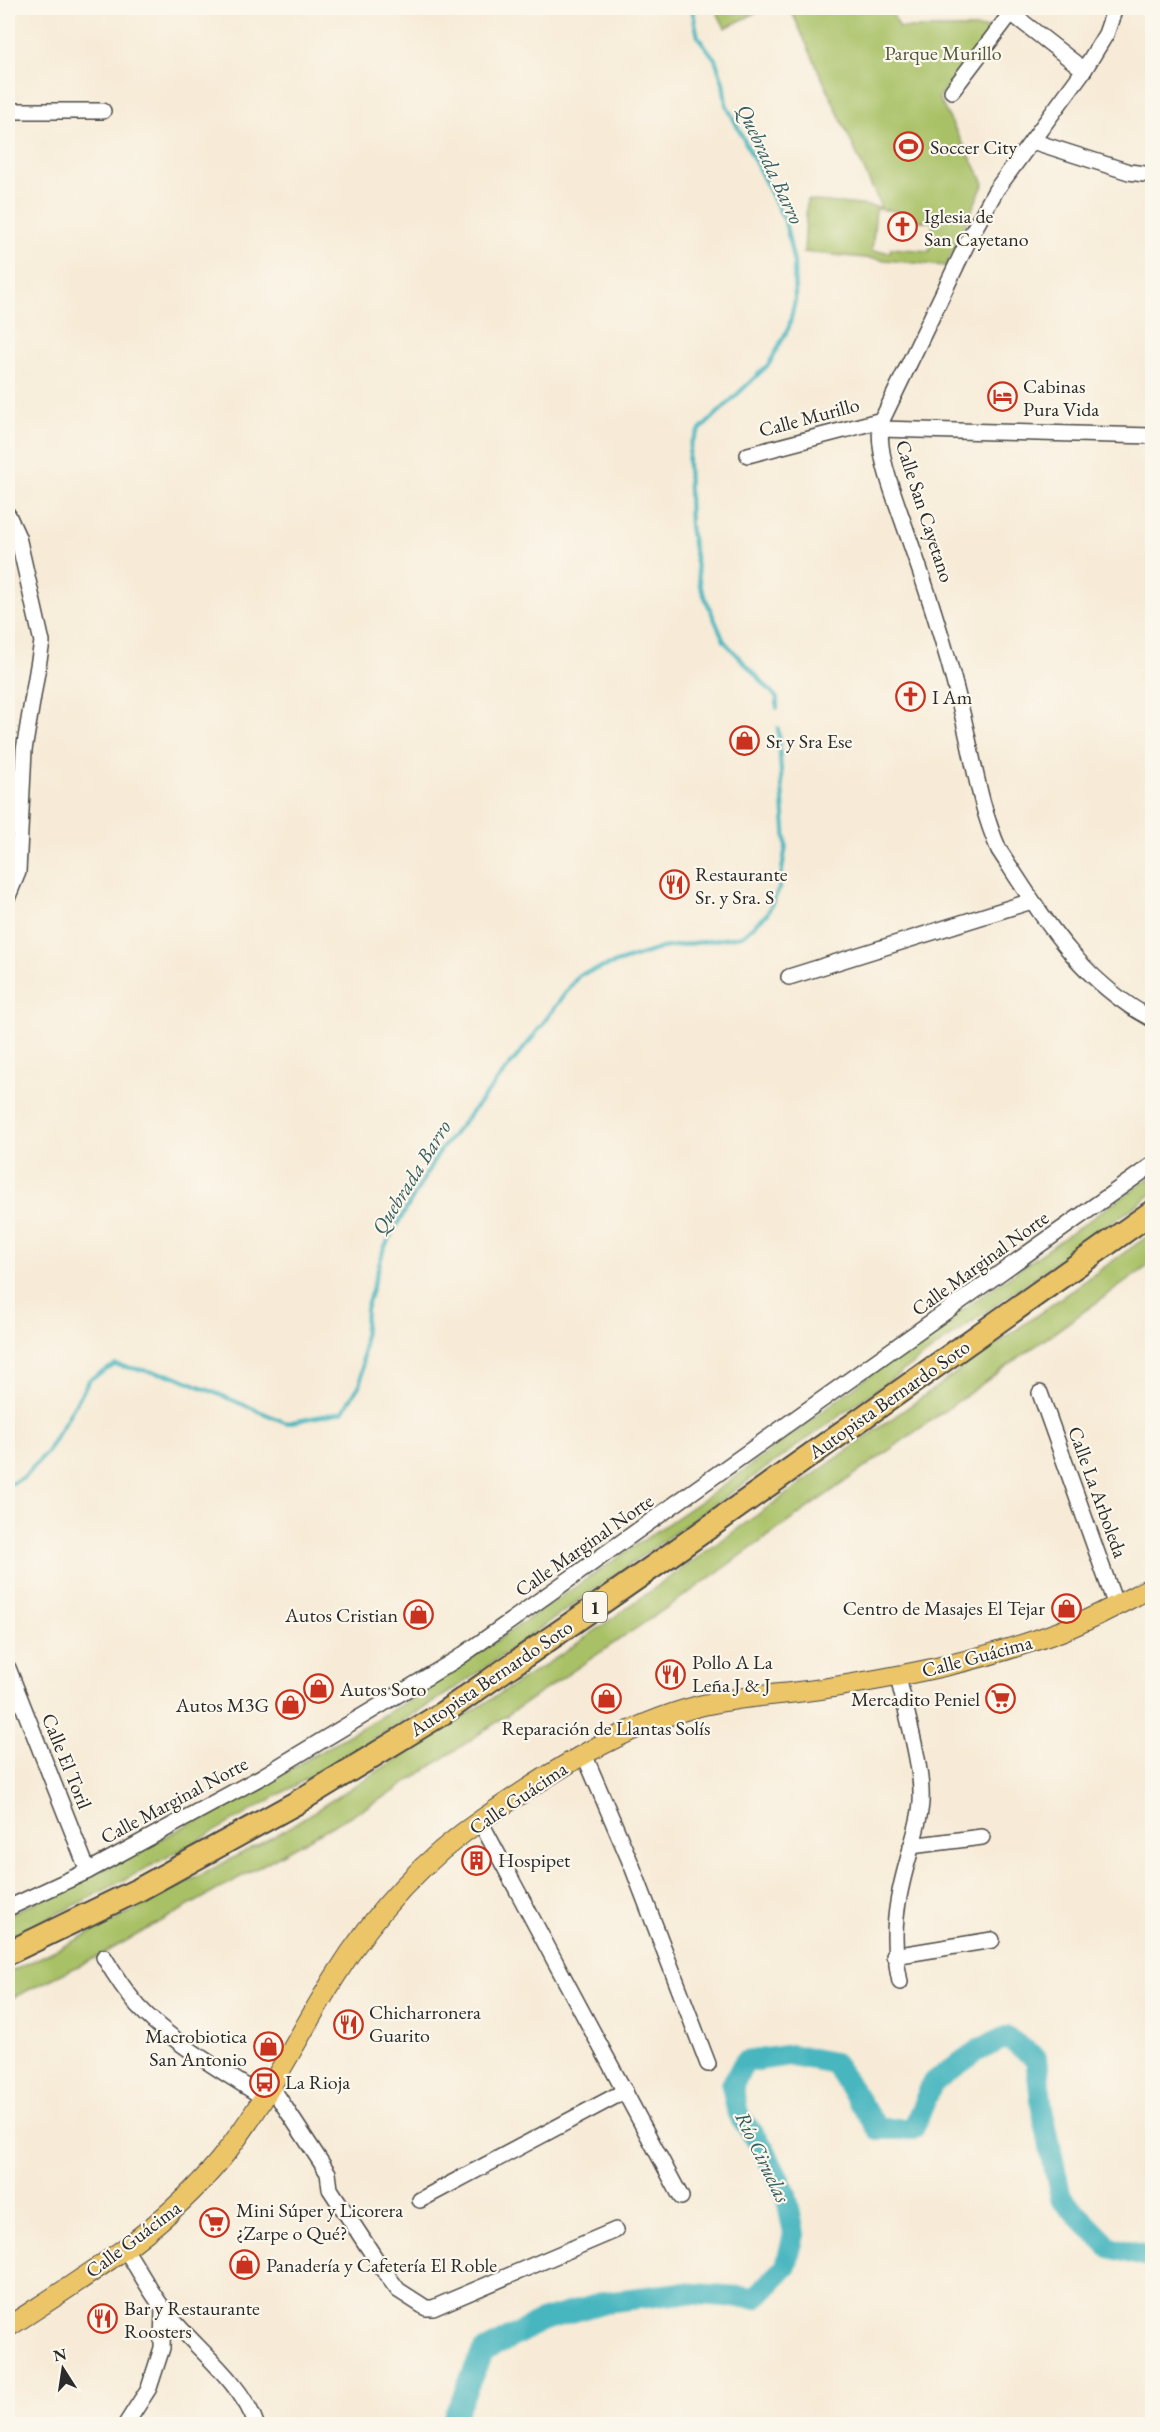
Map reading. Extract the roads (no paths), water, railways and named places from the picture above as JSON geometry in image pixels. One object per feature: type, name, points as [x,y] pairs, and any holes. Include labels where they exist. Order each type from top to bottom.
[{"type":"highway","name":"Autopista Bernardo Soto","points":[[8,1953],[140,1889],[296,1803],[442,1713],[670,1556],[1152,1212]]},
{"type":"main road","name":"Calle Guácima","points":[[8,2327],[125,2249],[158,2224],[205,2178],[222,2158],[270,2087],[334,1977],[383,1909],[427,1864],[480,1821],[584,1755],[637,1730],[698,1707],[898,1677],[1004,1651],[1060,1632],[1152,1587]]},
{"type":"street","name":"Calle San Cayetano","points":[[1115,8],[1106,34],[1084,70],[996,190],[880,425],[891,489],[936,617],[992,836],[1032,901],[1074,958],[1101,985],[1135,1010],[1152,1019]]},
{"type":"street","points":[[952,91],[1011,10],[1084,70]]},
{"type":"street","points":[[8,111],[103,111]]},
{"type":"street","points":[[1032,141],[1129,172],[1152,175]]},
{"type":"street","name":"Calle Murillo","points":[[748,455],[880,425],[1152,436]]},
{"type":"street","points":[[8,515],[18,537],[42,642],[24,750],[18,873],[8,896]]},
{"type":"street","points":[[789,977],[1032,901]]},
{"type":"street","name":"Calle Marginal Norte","points":[[8,1908],[87,1870],[263,1776],[457,1659],[1152,1165]]},
{"type":"street","name":"Calle La Arboleda","points":[[1040,1394],[1116,1606]]},
{"type":"street","name":"Calle El Toril","points":[[8,1668],[87,1870]]},
{"type":"street","points":[[898,1677],[920,1781],[921,1804],[898,1895],[893,1933],[894,1956],[900,1982]]},
{"type":"street","points":[[584,1755],[632,1866],[708,2064]]},
{"type":"street","points":[[480,1821],[681,2197]]},
{"type":"street","points":[[911,1846],[982,1837]]},
{"type":"street","points":[[894,1956],[992,1940]]},
{"type":"street","points":[[104,1957],[122,1987],[140,2008],[178,2041],[270,2087],[295,2111],[301,2129],[328,2173],[330,2189],[381,2267],[398,2290],[426,2308],[616,2230]]},
{"type":"street","points":[[420,2200],[625,2091]]},
{"type":"street","points":[[125,2249],[163,2308],[237,2391],[255,2424]]},
{"type":"street","points":[[126,2424],[149,2388],[162,2348],[163,2308]]},
{"type":"waterway","name":"Quebrada Barro","points":[[692,8],[698,37],[715,59],[723,82],[726,104],[785,221],[794,263],[795,300],[789,327],[769,364],[700,430],[691,443],[688,460],[690,526],[700,586],[724,641],[777,698],[777,708]]},
{"type":"waterway","name":"Quebrada Barro","points":[[8,1485],[24,1477],[47,1452],[90,1379],[115,1365],[175,1376],[287,1423],[342,1412],[361,1383],[366,1310],[384,1248],[439,1152],[533,1037],[579,975],[662,948],[742,936],[767,914],[779,889],[786,845],[778,728]]},
{"type":"waterway","name":"Río Ciruelas","points":[[451,2424],[482,2353],[541,2321],[605,2302],[681,2293],[755,2298],[786,2266],[794,2234],[786,2194],[763,2148],[738,2114],[732,2085],[745,2062],[791,2055],[834,2063],[878,2129],[913,2129],[933,2082],[977,2051],[1006,2037],[1036,2058],[1042,2109],[1061,2198],[1109,2247],[1152,2258]]},
{"type":"place","name":"Soccer City","points":[[909,147]]},
{"type":"place","name":"Iglesia de San Cayetano","points":[[903,227]]},
{"type":"place","name":"Cabinas Pura Vida","points":[[1002,397]]},
{"type":"place","name":"I Am","points":[[911,697]]},
{"type":"place","name":"Sr y Sra Ese","points":[[745,741]]},
{"type":"place","name":"Restaurante Sr. y Sra. S","points":[[674,885]]},
{"type":"place","name":"Centro de Masajes El Tejar","points":[[1066,1608]]},
{"type":"place","name":"Autos Cristian","points":[[419,1615]]},
{"type":"place","name":"Pollo A La Leña J & J","points":[[671,1674]]},
{"type":"place","name":"Autos Soto","points":[[319,1689]]},
{"type":"place","name":"Reparación de Llantas Solís","points":[[606,1698]]},
{"type":"place","name":"Mercadito Peniel","points":[[1001,1699]]},
{"type":"place","name":"Autos M3G","points":[[290,1705]]},
{"type":"place","name":"Hospipet","points":[[477,1860]]},
{"type":"place","name":"Chicharronera Guarito","points":[[348,2024]]},
{"type":"place","name":"Macrobiotica San Antonio","points":[[268,2047]]},
{"type":"place","name":"La Rioja","points":[[264,2082]]},
{"type":"place","name":"Mini Súper y Licorera ¿Zarpe o Qué?","points":[[215,2222]]},
{"type":"place","name":"Panadería y Cafetería El Roble","points":[[245,2265]]},
{"type":"place","name":"Bar y Restaurante Roosters","points":[[103,2319]]},
{"type":"park label","name":"Parque Murillo","points":[[943,53]]}]
